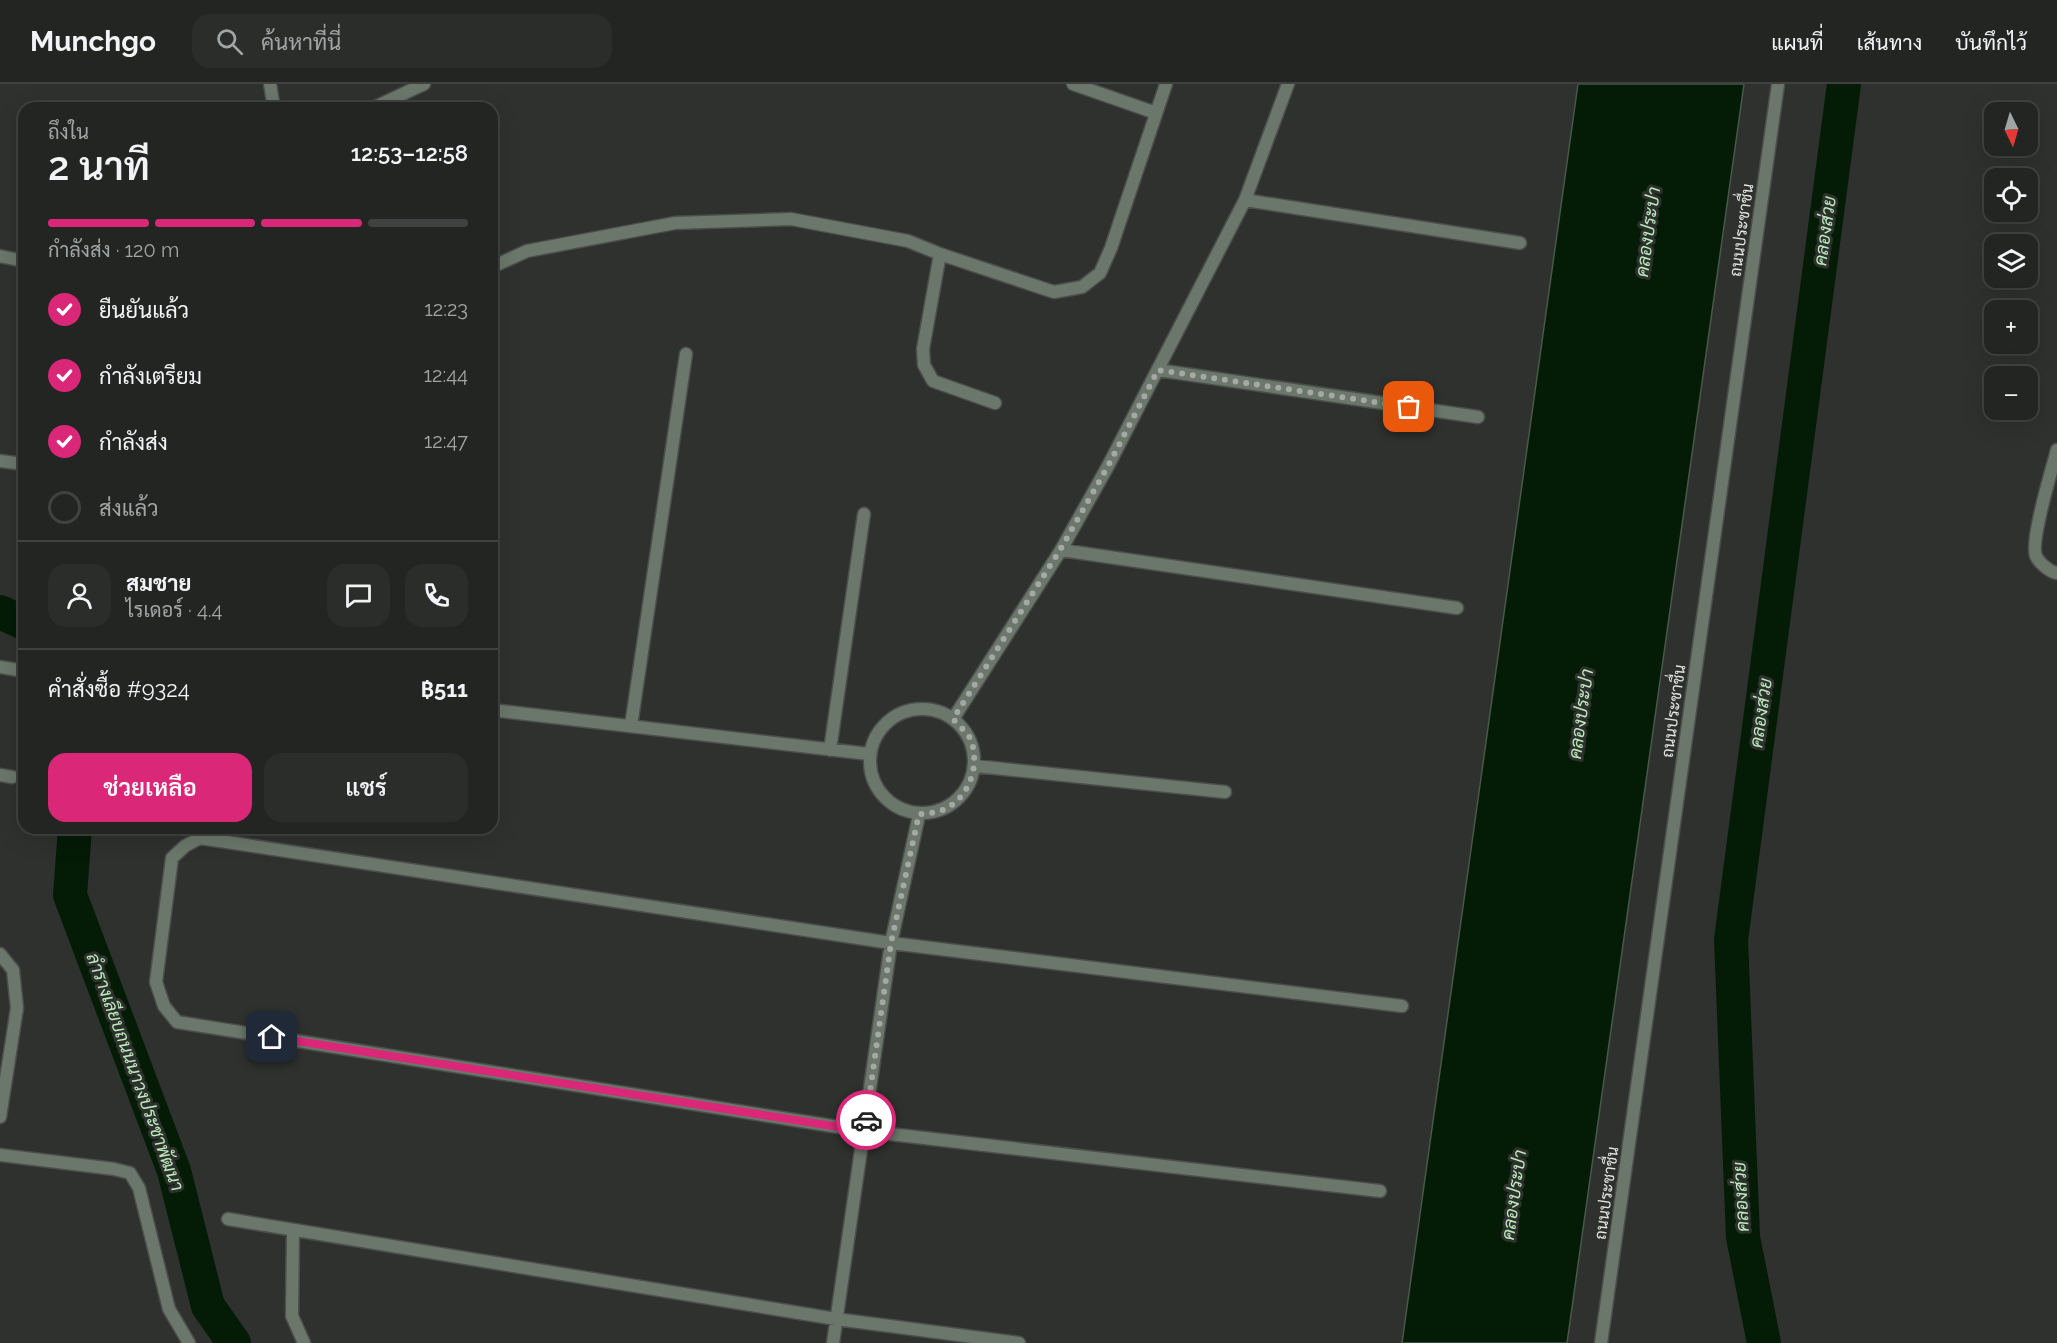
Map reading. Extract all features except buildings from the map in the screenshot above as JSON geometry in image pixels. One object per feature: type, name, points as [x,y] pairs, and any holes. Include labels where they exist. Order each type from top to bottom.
[{"type":"street","points":[[270,84],[273,102]]},
{"type":"street","points":[[386,102],[424,84]]},
{"type":"street","points":[[1073,84],[1156,113]]},
{"type":"street","points":[[498,264],[527,251],[675,223],[791,219],[908,241],[1054,292],[1082,287],[1100,273],[1111,248],[1166,84]]},
{"type":"street","points":[[953,719],[1060,550],[1108,466],[1245,200],[1288,84]]},
{"type":"street","name":"ถนนประชาชื่น","points":[[1601,1343],[1778,84]]},
{"type":"street","points":[[1245,200],[1520,243]]},
{"type":"street","points":[[940,254],[923,349],[924,365],[933,381],[995,403]]},
{"type":"street","points":[[0,256],[18,260]]},
{"type":"street","points":[[631,726],[686,354]]},
{"type":"street","points":[[1158,370],[1478,417]]},
{"type":"street","points":[[2057,450],[2035,539],[2036,556],[2051,572],[2057,573]]},
{"type":"street","points":[[0,461],[18,463]]},
{"type":"street","points":[[830,750],[864,514]]},
{"type":"street","points":[[1060,550],[1456,608]]},
{"type":"street","points":[[0,667],[18,670]]},
{"type":"street","points":[[919,709],[936,711],[953,719],[970,740],[975,766],[969,786],[957,801],[939,812],[919,814],[892,805],[873,783],[869,754],[875,737],[886,723],[901,713],[919,709]]},
{"type":"street","points":[[498,711],[869,754]]},
{"type":"street","points":[[975,766],[1225,792]]},
{"type":"street","points":[[833,1343],[891,943],[919,814]]},
{"type":"street","points":[[1380,1191],[864,1131],[177,1022],[164,1006],[156,982],[172,858],[185,846],[200,838],[891,943],[1402,1006]]},
{"type":"street","points":[[0,954],[13,970],[17,1008],[0,1118]]},
{"type":"street","points":[[0,1155],[130,1173],[140,1188],[169,1309],[189,1343]]},
{"type":"street","points":[[228,1219],[836,1319],[1020,1343]]},
{"type":"street","points":[[293,1231],[292,1317],[304,1343]]},
{"type":"water","name":"คลองประปา","points":[[1578,84],[1744,84],[1567,1343],[1402,1343]]},
{"type":"waterway","name":"คลองส่วย","points":[[1764,1343],[1743,1237],[1731,940],[1844,84]]},
{"type":"waterway","name":"ลำรางเลียบถนนนาวงประชาพัฒนา","points":[[0,612],[18,620]]},
{"type":"waterway","name":"ลำรางเลียบถนนนาวงประชาพัฒนา","points":[[75,834],[70,895],[174,1171],[208,1306],[234,1343]]},
{"type":"way so far","points":[[866,1120],[891,943],[919,814],[939,812],[957,801],[969,786],[975,766],[970,740],[953,719],[1060,550],[1108,466],[1158,370],[1409,407]]},
{"type":"route","points":[[272,1037],[864,1131],[866,1120]]}]
